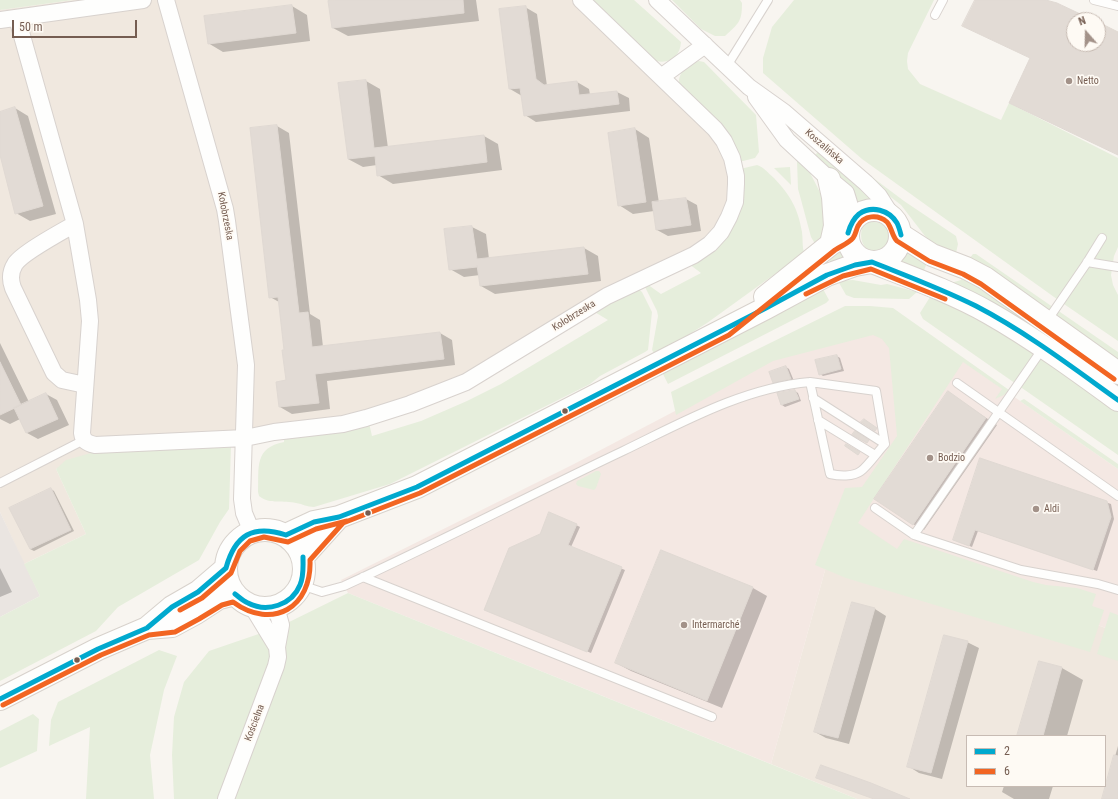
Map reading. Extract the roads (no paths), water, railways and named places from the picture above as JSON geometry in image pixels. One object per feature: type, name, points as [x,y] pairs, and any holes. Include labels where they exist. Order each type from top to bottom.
[{"type":"main road","points":[[829,179],[833,197],[834,226],[844,232],[850,245],[860,258],[948,293],[988,312],[1118,400]]},
{"type":"main road","points":[[286,535],[314,522],[339,517],[417,487],[725,329],[827,275],[856,265],[886,260],[897,250],[900,243],[900,227],[891,215],[880,210],[867,210],[860,214],[844,232],[725,329]]},
{"type":"main road","points":[[901,235],[932,255],[978,274],[1118,373]]},
{"type":"main road","points":[[303,557],[339,517]]},
{"type":"main road","points":[[147,628],[172,626],[196,614],[219,598],[243,600],[264,608],[276,607],[286,602],[295,594],[301,585],[305,566],[303,557],[296,544],[286,535],[275,530],[252,532],[233,546],[228,557],[226,568],[228,582],[243,600]]},
{"type":"main road","points":[[0,699],[98,649],[147,628],[172,607],[198,592],[226,568]]},
{"type":"street","points":[[0,20],[143,0]]},
{"type":"street","name":"Kołobrzeska","points":[[166,0],[225,209],[246,365],[242,499],[244,513],[252,532]]},
{"type":"street","name":"Kołobrzeska","points":[[84,440],[95,445],[245,438],[274,432],[343,424],[366,418],[454,387],[478,375],[607,296],[694,255],[710,244],[725,224],[734,202],[736,176],[732,158],[724,141],[715,129],[581,0]]},
{"type":"street","name":"Koszalińska","points":[[657,0],[749,87],[784,112],[866,183],[879,196],[891,215]]},
{"type":"street","points":[[17,18],[74,224],[90,310],[82,433],[84,440]]},
{"type":"street","points":[[662,77],[705,45]]},
{"type":"street","name":"Koszalińska","points":[[749,87],[787,140],[846,193],[844,232]]},
{"type":"street","points":[[74,224],[18,260],[10,277],[13,288],[54,373],[62,380],[85,385]]},
{"type":"street","points":[[243,600],[277,647]]},
{"type":"street","name":"Kościelna","points":[[226,799],[276,666],[278,657],[277,647],[281,625],[276,607]]},
{"type":"lane","points":[[727,66],[768,0]]},
{"type":"lane","points":[[935,15],[943,0]]},
{"type":"lane","points":[[1094,0],[1118,6]]},
{"type":"lane","points":[[1046,322],[1102,238]]},
{"type":"lane","points":[[1087,262],[1118,267]]},
{"type":"lane","points":[[914,535],[1043,348]]},
{"type":"lane","points":[[810,382],[830,474],[851,475],[861,471],[885,444]]},
{"type":"lane","points":[[301,585],[322,592],[344,586],[550,485],[725,402],[788,384],[810,382],[876,391],[885,444]]},
{"type":"lane","points":[[957,383],[1118,496]]},
{"type":"lane","points":[[813,398],[885,444]]},
{"type":"lane","points":[[818,420],[875,455]]},
{"type":"lane","points":[[0,483],[84,440]]},
{"type":"lane","points":[[875,508],[914,535],[1021,570],[1098,584],[1118,590]]},
{"type":"lane","points":[[363,577],[712,717]]},
{"type":"place","name":"Netto","points":[[1069,81]]},
{"type":"place","name":"Bodzio","points":[[930,458]]},
{"type":"place","name":"Aldi","points":[[1036,509]]},
{"type":"place","name":"Intermarché","points":[[684,625]]}]
